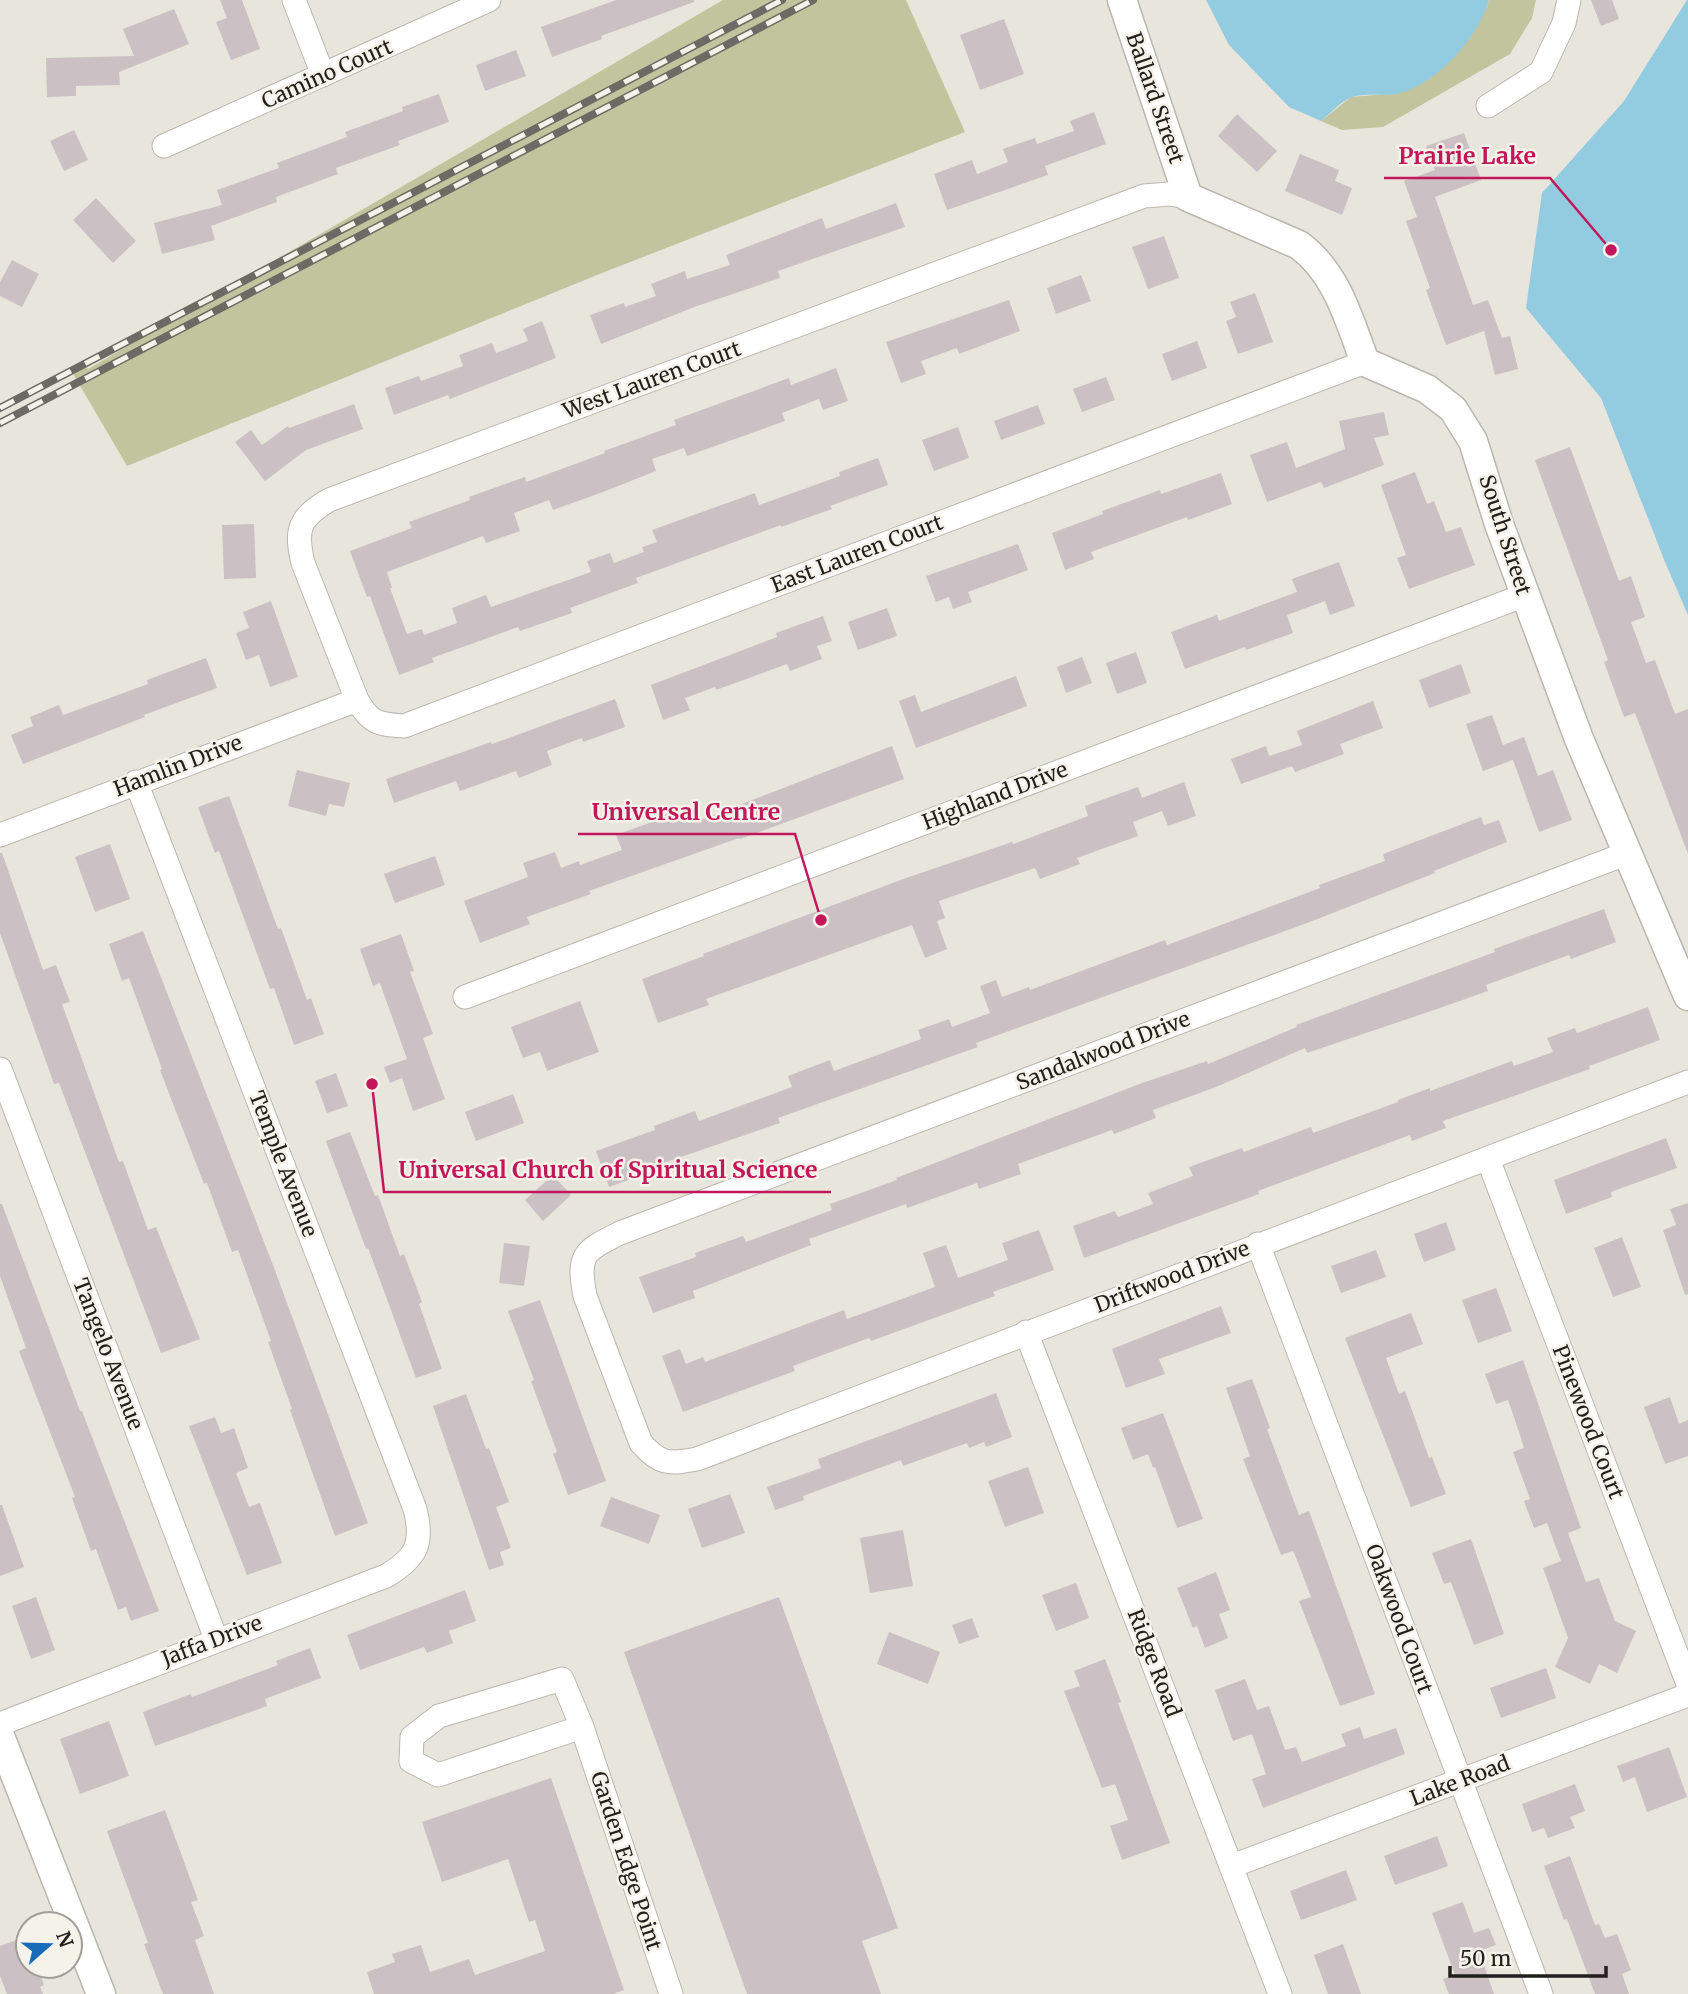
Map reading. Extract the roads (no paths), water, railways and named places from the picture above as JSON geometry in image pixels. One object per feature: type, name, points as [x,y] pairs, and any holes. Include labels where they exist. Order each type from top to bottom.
[{"type":"street","points":[[294,0],[323,75]]},
{"type":"street","name":"Camino Court","points":[[164,146],[489,0]]},
{"type":"street","name":"Ballard Street","points":[[1122,0],[1188,197]]},
{"type":"street","points":[[1488,106],[1541,72],[1564,23],[1569,0]]},
{"type":"street","name":"West Lauren Court","points":[[357,700],[303,564],[298,543],[300,526],[311,511],[342,495],[1144,196],[1169,194],[1188,197]]},
{"type":"street","points":[[1188,197],[1299,245],[1314,256],[1329,275],[1366,362]]},
{"type":"street","name":"South Street","points":[[1366,362],[1427,388],[1453,408],[1473,441],[1499,524],[1579,739],[1688,996]]},
{"type":"street","name":"East Lauren Court","points":[[357,700],[366,716],[381,725],[404,726],[1366,362]]},
{"type":"street","name":"Highland Drive","points":[[465,998],[1525,596]]},
{"type":"street","name":"Hamlin Drive","points":[[0,835],[357,700]]},
{"type":"street","name":"Temple Avenue","points":[[136,782],[415,1509],[420,1528],[417,1549]]},
{"type":"street","name":"Sandalwood Drive","points":[[655,1459],[640,1443],[585,1296],[580,1271],[584,1257],[594,1246],[620,1233],[1628,853]]},
{"type":"street","name":"Tangelo Avenue","points":[[0,1069],[216,1639]]},
{"type":"street","name":"Driftwood Drive","points":[[655,1459],[673,1463],[697,1460],[1026,1332],[1688,1082]]},
{"type":"street","name":"Pinewood Court","points":[[1488,1159],[1688,1684]]},
{"type":"street","name":"Oakwood Court","points":[[1258,1244],[1541,1994]]},
{"type":"street","name":"Ridge Road","points":[[1026,1332],[1280,1994]]},
{"type":"street","name":"Jaffa Drive","points":[[0,1724],[386,1576],[403,1566],[417,1549]]},
{"type":"street","name":"Garden Edge Point","points":[[582,1727],[438,1775],[411,1760],[412,1737],[439,1716],[562,1679],[582,1727],[671,1994]]},
{"type":"street","name":"Lake Road","points":[[1232,1866],[1688,1695]]},
{"type":"street","points":[[0,1736],[101,1994]]},
{"type":"water","points":[[1206,0],[1489,0],[1475,30],[1440,71],[1411,89],[1396,94],[1352,97],[1321,121],[1289,107],[1229,45]]},
{"type":"water","points":[[1687,0],[1688,615],[1601,398],[1526,308],[1542,193],[1624,101]]},
{"type":"railway","points":[[0,408],[782,0]]},
{"type":"railway","points":[[0,423],[813,0]]},
{"type":"place","name":"Prairie Lake","points":[[1611,250]]},
{"type":"place","name":"Universal Centre","points":[[821,920]]},
{"type":"place","name":"Universal Church of Spiritual Science","points":[[372,1084]]}]
